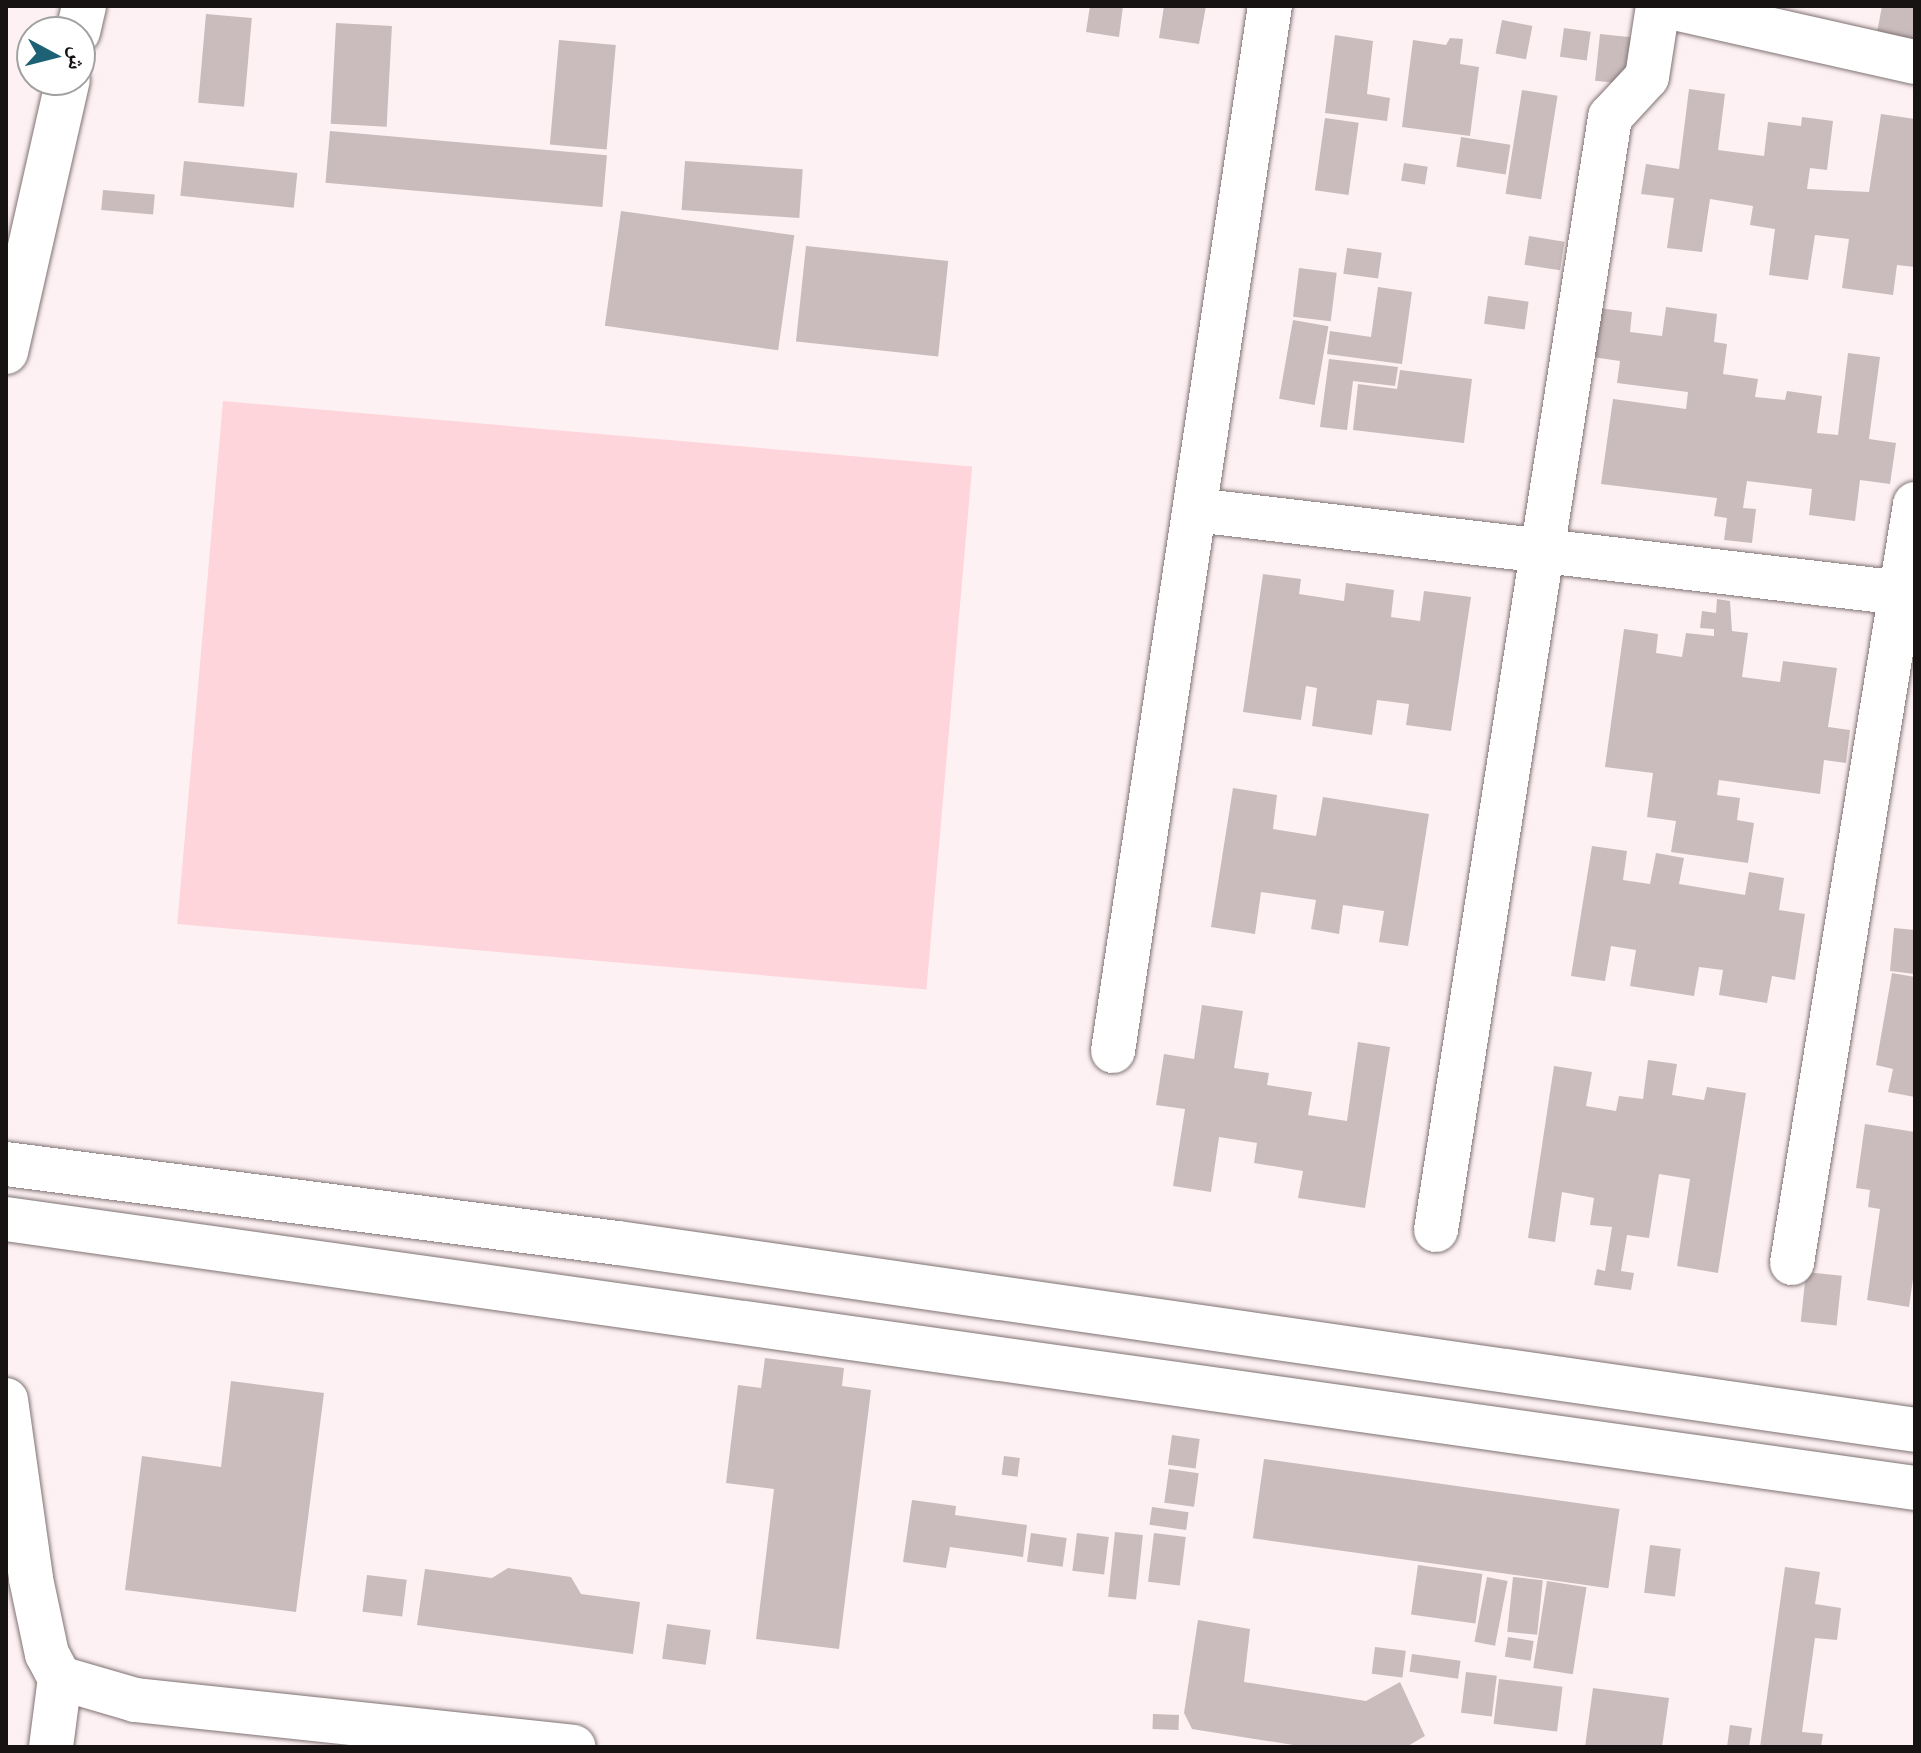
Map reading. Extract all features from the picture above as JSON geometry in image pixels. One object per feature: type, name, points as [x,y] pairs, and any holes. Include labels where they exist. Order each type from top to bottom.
[{"type":"street","points":[[1113,1051],[1270,6]]},
{"type":"street","points":[[1436,1230],[1545,551],[1610,117],[1647,77],[1658,6]]},
{"type":"street","points":[[1666,6],[1778,19],[1915,62]]},
{"type":"street","points":[[6,352],[64,96]]},
{"type":"street","points":[[1792,1263],[1915,504]]},
{"type":"street","points":[[1195,510],[1902,593]]},
{"type":"street","points":[[6,1164],[618,1243],[1915,1430]]},
{"type":"street","points":[[6,1219],[1915,1488]]},
{"type":"street","points":[[6,1400],[31,1579],[47,1654],[60,1678],[51,1747]]},
{"type":"street","points":[[60,1678],[135,1700],[573,1747]]},
{"type":"shaded area","points":[[223,401],[972,467],[926,990],[177,924]]},
{"type":"building","points":[[1090,6],[1123,6],[1119,37],[1086,32]]},
{"type":"building","points":[[1164,6],[1206,6],[1199,44],[1159,38]]},
{"type":"building","points":[[1882,6],[1915,6],[1914,45],[1876,38]]},
{"type":"building","points":[[206,14],[252,18],[244,107],[198,103]]},
{"type":"building","points":[[1502,20],[1532,26],[1526,59],[1496,53]]},
{"type":"building","points":[[336,23],[392,26],[387,127],[331,124]]},
{"type":"building","points":[[1564,28],[1591,32],[1587,60],[1560,57]]},
{"type":"building","points":[[1600,34],[1631,37],[1626,84],[1595,81]]},
{"type":"building","points":[[1335,35],[1373,41],[1367,94],[1390,98],[1387,121],[1325,113]]},
{"type":"building","points":[[1450,38],[1463,39],[1460,64],[1479,67],[1470,136],[1402,127],[1413,40],[1446,45]]},
{"type":"building","points":[[559,40],[616,45],[607,150],[550,145]]},
{"type":"building","points":[[1689,89],[1725,94],[1718,150],[1764,156],[1768,122],[1801,126],[1802,117],[1833,121],[1827,170],[1810,168],[1807,189],[1869,192],[1881,114],[1915,119],[1915,267],[1897,265],[1893,295],[1842,288],[1849,239],[1815,235],[1808,280],[1769,275],[1775,229],[1750,225],[1753,206],[1710,199],[1702,252],[1667,248],[1674,198],[1641,194],[1646,164],[1679,169]]},
{"type":"building","points":[[1522,90],[1558,96],[1541,199],[1506,194]]},
{"type":"building","points":[[1325,118],[1359,123],[1349,195],[1315,190]]},
{"type":"building","points":[[330,131],[607,155],[602,207],[325,183]]},
{"type":"building","points":[[1461,137],[1510,145],[1506,174],[1456,167]]},
{"type":"building","points":[[184,161],[297,173],[294,208],[180,196]]},
{"type":"building","points":[[685,161],[803,169],[799,218],[682,210]]},
{"type":"building","points":[[1404,163],[1428,167],[1425,185],[1401,181]]},
{"type":"building","points":[[103,190],[155,195],[153,214],[101,210]]},
{"type":"building","points":[[621,211],[794,235],[778,350],[605,326]]},
{"type":"building","points":[[1529,236],[1565,242],[1560,270],[1524,265]]},
{"type":"building","points":[[806,246],[948,261],[938,356],[796,341]]},
{"type":"building","points":[[1347,248],[1382,253],[1378,279],[1343,274]]},
{"type":"building","points":[[1299,268],[1337,273],[1331,321],[1293,317]]},
{"type":"building","points":[[1378,287],[1412,292],[1402,364],[1327,354],[1330,331],[1371,337]]},
{"type":"building","points":[[1488,296],[1529,302],[1525,329],[1484,324]]},
{"type":"building","points":[[1666,307],[1717,314],[1714,342],[1727,344],[1723,374],[1758,379],[1755,397],[1785,400],[1787,391],[1822,396],[1817,433],[1838,435],[1848,353],[1880,357],[1869,439],[1896,443],[1890,484],[1860,480],[1855,521],[1809,515],[1812,489],[1747,481],[1743,508],[1756,509],[1752,543],[1724,540],[1727,518],[1714,516],[1717,498],[1601,484],[1613,399],[1686,409],[1688,392],[1617,383],[1620,361],[1592,357],[1598,308],[1632,312],[1630,332],[1662,336]]},
{"type":"building","points":[[1293,320],[1328,326],[1315,405],[1279,399]]},
{"type":"building","points":[[1329,359],[1398,367],[1395,386],[1353,381],[1347,430],[1320,427]]},
{"type":"building","points":[[1400,370],[1472,379],[1464,443],[1353,430],[1358,384],[1397,389]]},
{"type":"building","points":[[1263,574],[1301,579],[1299,594],[1344,601],[1346,583],[1394,590],[1391,617],[1420,621],[1424,591],[1471,597],[1451,731],[1406,725],[1409,704],[1377,700],[1372,735],[1312,726],[1317,688],[1306,686],[1301,720],[1243,712]]},
{"type":"building","points":[[1717,599],[1730,601],[1732,631],[1748,633],[1742,677],[1780,682],[1783,661],[1837,668],[1828,727],[1850,730],[1846,763],[1824,760],[1820,794],[1719,780],[1717,795],[1740,798],[1737,820],[1754,823],[1748,863],[1671,852],[1676,821],[1647,817],[1653,773],[1605,767],[1624,629],[1658,634],[1656,653],[1682,657],[1686,633],[1714,636],[1714,629],[1700,628],[1702,611],[1716,613]]},
{"type":"building","points":[[1233,788],[1277,795],[1273,829],[1316,836],[1323,797],[1429,814],[1408,946],[1379,942],[1384,911],[1343,905],[1339,934],[1311,929],[1316,900],[1261,892],[1255,934],[1211,927]]},
{"type":"building","points":[[1592,846],[1627,851],[1623,880],[1650,884],[1656,853],[1684,858],[1679,884],[1745,895],[1749,872],[1784,878],[1779,910],[1805,914],[1795,980],[1772,976],[1767,1003],[1719,995],[1723,970],[1699,967],[1694,996],[1630,986],[1636,950],[1611,946],[1605,981],[1571,976]]},
{"type":"building","points":[[1894,928],[1915,930],[1915,974],[1890,971]]},
{"type":"building","points":[[1892,973],[1915,977],[1915,1097],[1888,1092],[1893,1069],[1876,1065]]},
{"type":"building","points":[[1202,1005],[1243,1011],[1234,1068],[1269,1073],[1267,1085],[1312,1092],[1308,1115],[1347,1121],[1358,1042],[1390,1047],[1365,1208],[1298,1198],[1303,1171],[1254,1163],[1257,1143],[1219,1137],[1211,1192],[1173,1186],[1185,1109],[1156,1105],[1164,1054],[1194,1059]]},
{"type":"building","points":[[1648,1060],[1677,1064],[1672,1095],[1704,1100],[1707,1087],[1746,1093],[1718,1273],[1677,1266],[1690,1179],[1659,1174],[1649,1238],[1627,1235],[1621,1271],[1634,1273],[1631,1290],[1594,1285],[1597,1269],[1605,1271],[1612,1227],[1590,1225],[1594,1198],[1562,1192],[1555,1242],[1528,1238],[1554,1066],[1592,1072],[1586,1106],[1616,1111],[1619,1096],[1643,1099]]},
{"type":"building","points":[[1865,1124],[1915,1132],[1915,1265],[1909,1307],[1867,1300],[1880,1209],[1868,1207],[1870,1190],[1856,1188]]},
{"type":"building","points":[[1806,1272],[1842,1276],[1837,1325],[1801,1322]]},
{"type":"building","points":[[765,1358],[844,1368],[842,1386],[871,1390],[839,1649],[756,1639],[774,1489],[726,1483],[738,1385],[761,1388]]},
{"type":"building","points":[[231,1381],[324,1393],[296,1612],[125,1590],[142,1456],[221,1467]]},
{"type":"building","points":[[1172,1435],[1200,1439],[1196,1469],[1168,1465]]},
{"type":"building","points":[[1004,1456],[1020,1458],[1018,1477],[1002,1475]]},
{"type":"building","points":[[1264,1459],[1620,1509],[1608,1588],[1253,1538]]},
{"type":"building","points":[[1169,1469],[1199,1473],[1194,1507],[1164,1503]]},
{"type":"building","points":[[912,1500],[956,1506],[955,1515],[1027,1525],[1023,1557],[950,1547],[946,1568],[903,1562]]},
{"type":"building","points":[[1152,1507],[1189,1512],[1186,1530],[1149,1525]]},
{"type":"building","points":[[1115,1532],[1143,1535],[1136,1600],[1108,1597]]},
{"type":"building","points":[[1031,1533],[1067,1538],[1063,1567],[1027,1562]]},
{"type":"building","points":[[1077,1533],[1109,1537],[1104,1575],[1072,1571]]},
{"type":"building","points":[[1154,1533],[1186,1537],[1180,1586],[1148,1582]]},
{"type":"building","points":[[1650,1545],[1681,1549],[1675,1596],[1644,1593]]},
{"type":"building","points":[[1418,1565],[1482,1574],[1475,1624],[1411,1615]]},
{"type":"building","points":[[1785,1567],[1820,1572],[1815,1604],[1841,1608],[1837,1640],[1815,1638],[1802,1732],[1823,1734],[1821,1747],[1760,1747]]},
{"type":"building","points":[[508,1568],[571,1577],[581,1594],[640,1602],[633,1654],[417,1625],[425,1569],[492,1578]]},
{"type":"building","points":[[367,1575],[407,1580],[402,1617],[362,1612]]},
{"type":"building","points":[[1487,1577],[1508,1581],[1495,1646],[1474,1642]]},
{"type":"building","points":[[1513,1577],[1543,1580],[1537,1635],[1507,1632]]},
{"type":"building","points":[[1547,1581],[1587,1587],[1573,1674],[1533,1668]]},
{"type":"building","points":[[1198,1620],[1250,1629],[1244,1682],[1366,1701],[1400,1682],[1425,1736],[1406,1747],[1306,1747],[1192,1729],[1184,1713]]},
{"type":"building","points":[[667,1624],[711,1630],[706,1665],[662,1659]]},
{"type":"building","points":[[1508,1637],[1534,1641],[1531,1661],[1505,1657]]},
{"type":"building","points":[[1375,1647],[1406,1651],[1402,1678],[1372,1674]]},
{"type":"building","points":[[1412,1654],[1461,1661],[1458,1679],[1409,1672]]},
{"type":"building","points":[[1466,1672],[1497,1676],[1492,1716],[1461,1713]]},
{"type":"building","points":[[1499,1679],[1563,1687],[1557,1731],[1494,1724]]},
{"type":"building","points":[[1593,1688],[1669,1698],[1662,1747],[1585,1747]]},
{"type":"building","points":[[1153,1714],[1179,1715],[1178,1730],[1152,1729]]},
{"type":"building","points":[[1730,1725],[1752,1728],[1749,1747],[1727,1747]]}]
